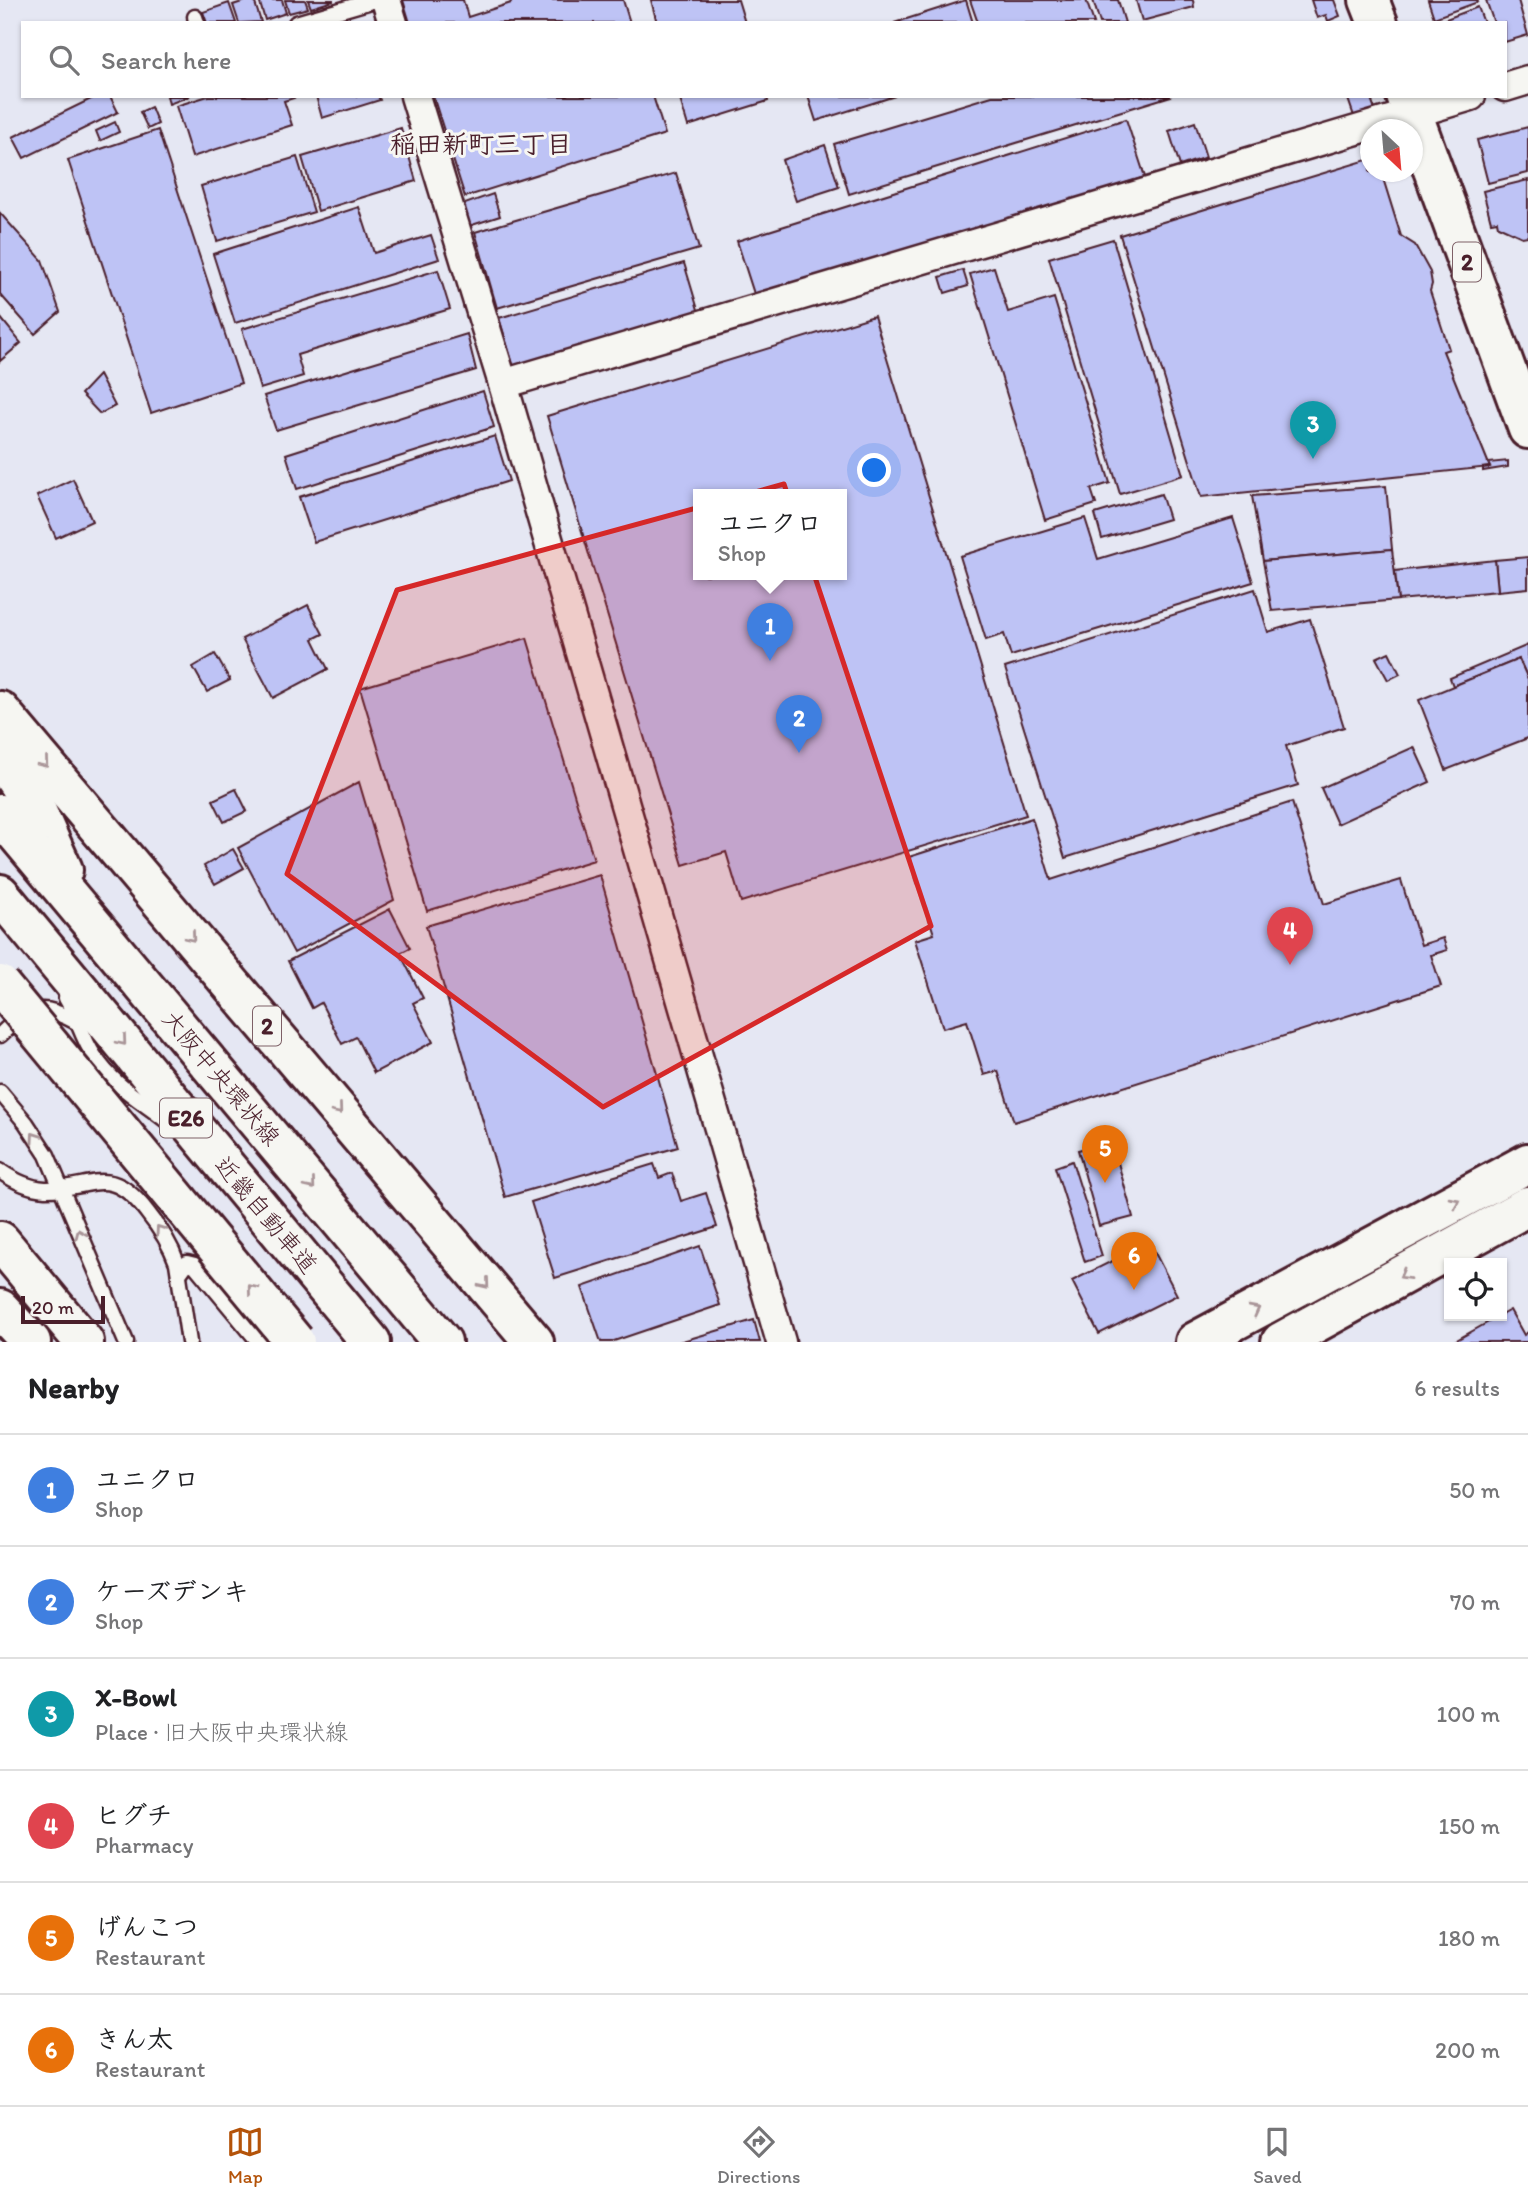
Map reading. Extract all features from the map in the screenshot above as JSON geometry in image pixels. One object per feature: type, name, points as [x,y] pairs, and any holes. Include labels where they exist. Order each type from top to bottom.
[{"type":"main road","points":[[1369,0],[1377,21]]},
{"type":"main road","name":"2","points":[[1409,105],[1528,429]]},
{"type":"main road","name":"2","points":[[0,711],[534,1342]]},
{"type":"main road","points":[[0,756],[38,814],[83,914]]},
{"type":"main road","name":"大阪中央環状線","points":[[0,814],[442,1342]]},
{"type":"main road","name":"近畿自動車道","points":[[0,894],[371,1342]]},
{"type":"main road","name":"E26","points":[[0,985],[295,1342]]},
{"type":"main road","points":[[0,999],[85,1088]]},
{"type":"main road","points":[[1195,1342],[1528,1163]]},
{"type":"main road","points":[[1281,1342],[1528,1206]]},
{"type":"main road","points":[[0,1241],[84,1342]]},
{"type":"main road","points":[[0,1309],[31,1342]]},
{"type":"street","points":[[386,0],[392,21]]},
{"type":"street","points":[[1507,85],[1528,80]]},
{"type":"street","points":[[416,98],[503,384],[781,1342]]},
{"type":"street","points":[[503,384],[1409,105],[1457,98]]},
{"type":"lane","points":[[303,21],[375,0]]},
{"type":"lane","points":[[58,988],[66,998],[88,1046],[106,1073],[121,1089],[152,1109],[183,1137],[355,1342]]},
{"type":"lane","points":[[0,1035],[26,1014],[39,1009],[58,1012],[78,1023]]},
{"type":"lane","points":[[0,1092],[39,1142],[61,1187],[126,1342]]},
{"type":"lane","points":[[0,1171],[26,1184],[44,1189],[94,1182],[125,1188],[135,1196],[163,1232],[173,1251],[189,1342]]},
{"type":"lane","points":[[179,1274],[187,1264],[195,1265],[259,1342]]},
{"type":"highlighted area","points":[[784,484],[931,926],[603,1107],[287,874],[397,590]]},
{"type":"building","points":[[254,0],[261,21],[238,21],[233,5]]},
{"type":"building","points":[[259,0],[282,0],[286,13],[265,20]]},
{"type":"building","points":[[285,0],[305,0],[308,8],[289,13]]},
{"type":"building","points":[[308,0],[333,0],[333,1],[311,8]]},
{"type":"building","points":[[403,0],[463,0],[468,17],[511,3],[510,0],[623,0],[629,21],[409,21]]},
{"type":"building","points":[[651,0],[738,0],[744,21],[656,21]]},
{"type":"building","points":[[966,0],[972,21],[900,21]]},
{"type":"building","points":[[970,0],[1086,0],[1093,21],[977,21]]},
{"type":"building","points":[[1093,0],[1118,0],[1124,21],[1099,21]]},
{"type":"building","points":[[1136,0],[1193,0],[1194,7],[1142,21]]},
{"type":"building","points":[[1311,0],[1334,0],[1340,16],[1328,21],[1326,15],[1317,18]]},
{"type":"building","points":[[1428,0],[1477,0],[1478,2],[1434,18]]},
{"type":"building","points":[[1486,0],[1518,0],[1528,35],[1507,41],[1507,21],[1493,21]]},
{"type":"building","points":[[229,3],[235,21],[206,21],[203,12]]},
{"type":"building","points":[[1478,7],[1483,21],[1441,21]]},
{"type":"building","points":[[93,98],[111,98],[118,112],[24,158],[13,137]]},
{"type":"building","points":[[168,98],[185,98],[169,104]]},
{"type":"building","points":[[202,98],[294,98],[284,101],[292,125],[192,157],[176,106]]},
{"type":"building","points":[[317,98],[380,100],[322,118]]},
{"type":"building","points":[[434,98],[654,98],[665,134],[465,197]]},
{"type":"building","points":[[680,98],[767,98],[768,101],[688,126]]},
{"type":"building","points":[[809,98],[889,98],[816,121]]},
{"type":"building","points":[[985,98],[1164,98],[849,194],[834,144]]},
{"type":"building","points":[[1348,98],[1371,98],[1376,112],[1355,119]]},
{"type":"building","points":[[151,107],[158,124],[148,129],[140,112]]},
{"type":"building","points":[[1126,119],[1145,177],[756,300],[737,241]]},
{"type":"building","points":[[115,122],[119,132],[100,141],[96,131]]},
{"type":"building","points":[[1195,122],[1206,157],[1180,166],[1169,131]]},
{"type":"building","points":[[1528,127],[1528,173],[1488,183],[1477,140]]},
{"type":"building","points":[[401,128],[416,181],[318,211],[302,157]]},
{"type":"building","points":[[158,130],[241,383],[151,413],[68,160]]},
{"type":"building","points":[[825,145],[839,187],[796,201],[782,160]]},
{"type":"building","points":[[297,157],[314,212],[217,241],[201,186]]},
{"type":"building","points":[[1360,162],[1360,182],[1384,182],[1401,236],[1415,245],[1430,272],[1430,291],[1449,349],[1443,351],[1490,467],[1201,497],[1120,235]]},
{"type":"building","points":[[676,173],[699,249],[497,308],[475,232]]},
{"type":"building","points":[[1528,180],[1528,236],[1522,237],[1498,226],[1497,221],[1491,222],[1483,191]]},
{"type":"building","points":[[493,194],[500,216],[469,226],[462,205]]},
{"type":"building","points":[[359,207],[374,253],[431,235],[439,259],[235,323],[213,254]]},
{"type":"building","points":[[0,213],[42,260],[60,312],[35,334],[0,294]]},
{"type":"building","points":[[1113,239],[1183,475],[1120,494],[1049,258]]},
{"type":"building","points":[[684,263],[699,313],[514,368],[499,318]]},
{"type":"building","points":[[994,267],[1008,312],[1054,298],[1110,483],[1091,489],[1096,504],[1045,520],[970,274]]},
{"type":"building","points":[[438,270],[450,309],[297,355],[303,376],[260,389],[242,329]]},
{"type":"building","points":[[963,270],[968,286],[945,293],[940,277]]},
{"type":"building","points":[[874,316],[1026,815],[741,902],[726,852],[683,865],[547,416]]},
{"type":"building","points":[[0,317],[21,343],[0,361]]},
{"type":"building","points":[[467,334],[476,370],[276,430],[264,396]]},
{"type":"building","points":[[99,375],[115,406],[100,414],[81,394]]},
{"type":"building","points":[[483,391],[494,427],[297,489],[286,454]]},
{"type":"building","points":[[495,436],[509,481],[314,542],[299,497]]},
{"type":"building","points":[[1508,461],[1508,467],[1483,471],[1483,468],[1490,467],[1488,463]]},
{"type":"building","points":[[73,479],[92,521],[56,538],[37,496]]},
{"type":"building","points":[[1386,486],[1392,549],[1263,561],[1252,496]]},
{"type":"building","points":[[1161,494],[1169,519],[1102,539],[1095,514]]},
{"type":"building","points":[[1085,518],[1098,559],[1233,518],[1253,582],[1011,656],[1004,634],[986,640],[960,556]]},
{"type":"building","points":[[1392,549],[1398,600],[1272,611],[1263,561]]},
{"type":"building","points":[[1528,557],[1528,588],[1498,591],[1495,560]]},
{"type":"building","points":[[1495,560],[1498,591],[1398,600],[1395,571]]},
{"type":"building","points":[[1255,589],[1268,632],[1310,619],[1344,727],[1286,746],[1298,785],[1065,858],[1005,668]]},
{"type":"building","points":[[308,605],[323,634],[313,639],[328,669],[273,698],[242,639]]},
{"type":"building","points":[[527,638],[594,860],[427,911],[360,688]]},
{"type":"building","points":[[1528,645],[1528,679],[1519,659],[1453,686],[1450,678]]},
{"type":"building","points":[[1389,652],[1400,674],[1388,680],[1376,658]]},
{"type":"building","points":[[215,654],[230,680],[207,692],[193,667]]},
{"type":"building","points":[[1519,659],[1528,679],[1528,738],[1446,770],[1419,700]]},
{"type":"building","points":[[1414,747],[1430,782],[1337,824],[1321,788]]},
{"type":"building","points":[[359,782],[394,900],[294,953],[238,848]]},
{"type":"building","points":[[236,789],[247,811],[224,822],[213,800]]},
{"type":"building","points":[[1292,802],[1324,904],[1401,880],[1421,945],[1443,938],[1447,950],[1431,955],[1441,986],[1014,1122],[998,1071],[984,1075],[967,1021],[943,1028],[915,940],[934,934],[909,857],[1032,818],[1051,880]]},
{"type":"building","points":[[233,849],[244,868],[215,884],[204,866]]},
{"type":"building","points":[[600,875],[678,1147],[505,1197],[426,926]]},
{"type":"building","points":[[390,909],[410,948],[400,953],[423,998],[413,1003],[433,1042],[374,1073],[356,1037],[342,1044],[321,1003],[312,1008],[288,961]]},
{"type":"building","points":[[1112,1141],[1133,1217],[1099,1226],[1078,1150]]},
{"type":"building","points":[[1072,1161],[1102,1256],[1085,1262],[1055,1167]]},
{"type":"building","points":[[654,1164],[659,1178],[672,1173],[681,1201],[706,1193],[717,1227],[555,1278],[531,1202]]},
{"type":"building","points":[[700,1246],[720,1305],[611,1342],[601,1342],[582,1287]]},
{"type":"building","points":[[1154,1251],[1177,1295],[1099,1334],[1072,1281],[1120,1257],[1124,1266]]},
{"type":"building","points":[[1510,1310],[1524,1335],[1528,1332],[1528,1342],[1453,1342],[1490,1321],[1507,1321],[1507,1312]]},
{"type":"building","points":[[754,1320],[760,1342],[679,1342]]},
{"type":"place","name":"X-Bowl","points":[[1313,459]]},
{"type":"place","name":"ユニクロ","points":[[770,661]]},
{"type":"place","name":"ケーズデンキ","points":[[799,753]]},
{"type":"place","name":"ヒグチ","points":[[1290,965]]},
{"type":"place","name":"げんこつ","points":[[1105,1183]]},
{"type":"place","name":"きん太","points":[[1134,1290]]},
{"type":"district","name":"稲田新町三丁目","points":[[481,144]]}]
